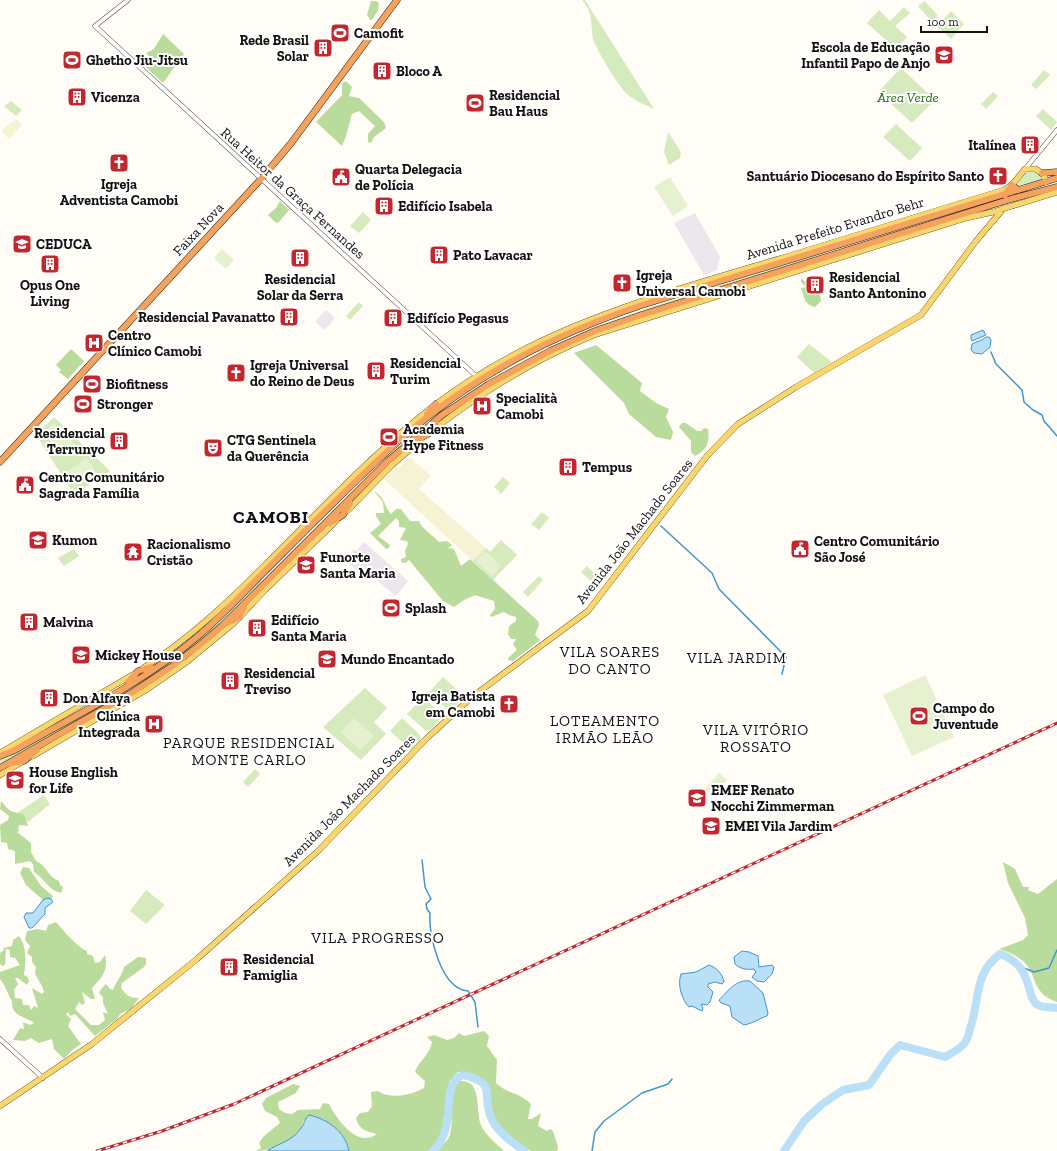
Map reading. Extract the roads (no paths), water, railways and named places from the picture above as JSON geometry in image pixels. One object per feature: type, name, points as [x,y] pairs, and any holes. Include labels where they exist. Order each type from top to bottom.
[{"type":"highway","name":"Faixa Nova","points":[[0,462],[261,179],[292,142],[397,0]]},
{"type":"highway","points":[[1039,171],[1057,172]]},
{"type":"highway","name":"Avenida Prefeito Evandro Behr","points":[[0,755],[15,750],[120,689],[186,646],[221,616],[383,455],[419,424],[477,379],[541,345],[604,318],[836,243],[989,200],[1057,178]]},
{"type":"highway","points":[[1041,191],[1045,187],[1046,182]]},
{"type":"highway","points":[[1005,194],[1012,185],[1018,190]]},
{"type":"highway","name":"Avenida Prefeito Evandro Behr","points":[[0,768],[156,676],[222,626],[246,602],[264,588],[405,446],[442,415],[538,357],[596,333],[821,259],[907,232],[987,210],[1011,199],[1057,187]]},
{"type":"highway","points":[[1004,208],[1011,199]]},
{"type":"highway","points":[[987,210],[989,200]]},
{"type":"highway","points":[[884,226],[904,224]]},
{"type":"highway","points":[[860,247],[885,244],[907,232]]},
{"type":"highway","points":[[821,259],[834,252],[836,243]]},
{"type":"highway","points":[[672,296],[700,283]]},
{"type":"highway","points":[[596,333],[597,326],[604,318]]},
{"type":"highway","points":[[514,356],[541,345]]},
{"type":"highway","points":[[473,395],[477,379]]},
{"type":"highway","points":[[419,424],[436,404]]},
{"type":"highway","points":[[405,446],[428,434],[442,415]]},
{"type":"highway","points":[[322,528],[343,515],[355,495]]},
{"type":"highway","points":[[269,568],[273,557],[283,554]]},
{"type":"highway","points":[[264,573],[264,588]]},
{"type":"highway","points":[[222,626],[239,617],[246,602]]},
{"type":"highway","points":[[120,689],[138,671],[160,664]]},
{"type":"highway","points":[[7,764],[24,761],[48,740]]},
{"type":"main road","points":[[1025,169],[1039,171],[1046,182]]},
{"type":"main road","name":"Avenida Prefeito Evandro Behr","points":[[0,755],[168,653],[206,622],[379,452],[436,404],[514,356],[562,332],[610,312],[1004,190],[1012,185],[1025,169]]},
{"type":"main road","name":"Avenida Prefeito Evandro Behr","points":[[0,775],[160,681],[194,656],[239,617],[264,588],[343,515],[392,464],[458,411],[523,370],[596,333],[885,244],[987,210],[1004,208],[1057,192]]},
{"type":"main road","name":"Avenida João Machado Soares","points":[[0,1106],[43,1079],[114,1027],[246,917],[326,844],[428,738],[472,697],[588,611],[706,456],[725,435],[766,405],[921,315],[976,241],[1004,208]]},
{"type":"main road","name":"Avenida João Machado Soares","points":[[976,241],[988,221],[987,210]]},
{"type":"street","name":"Rua Heitor da Graça Fernandes","points":[[128,0],[95,26],[477,379]]},
{"type":"street","points":[[1025,169],[1057,130]]},
{"type":"street","points":[[1033,159],[1039,171]]},
{"type":"street","points":[[0,1039],[43,1079]]},
{"type":"water","points":[[983,330],[986,335],[972,341],[971,335]]},
{"type":"water","points":[[989,337],[991,340],[990,347],[982,354],[974,353],[971,350],[972,344]]},
{"type":"water","points":[[48,898],[53,902],[45,908],[45,914],[32,928],[29,928],[24,917],[26,913],[33,913],[43,900]]},
{"type":"water","points":[[742,951],[758,956],[759,967],[772,965],[774,967],[772,974],[764,982],[757,981],[752,977],[756,972],[754,969],[744,969],[735,964],[734,957]]},
{"type":"water","points":[[709,965],[719,971],[724,982],[722,984],[715,982],[708,984],[708,987],[713,992],[710,1002],[707,1005],[701,1004],[703,1008],[702,1011],[692,1006],[689,1007],[686,1004],[681,992],[680,978],[681,974],[696,972]]},
{"type":"water","points":[[750,981],[763,993],[768,1013],[767,1016],[744,1025],[732,1017],[730,1006],[721,1003],[719,1000],[736,984]]},
{"type":"water","points":[[309,1115],[329,1123],[334,1127],[344,1138],[349,1151],[267,1151],[294,1136]]},
{"type":"waterway","points":[[991,352],[996,364],[1022,390],[1024,402],[1033,410],[1042,415],[1044,421],[1057,436]]},
{"type":"waterway","points":[[661,526],[712,573],[719,589],[786,657],[782,674]]},
{"type":"waterway","points":[[422,860],[425,887],[431,899],[426,904],[430,913],[431,934],[438,960],[450,981],[459,988],[468,991],[475,1002],[478,1027]]},
{"type":"waterway","points":[[1019,966],[1034,972],[1049,968],[1057,950]]},
{"type":"waterway","points":[[784,1151],[804,1121],[821,1105],[843,1090],[869,1085],[890,1055],[900,1045],[945,1057],[961,1047],[966,1042],[973,1019],[981,979],[991,962],[1000,954],[1011,959],[1019,966],[1024,974],[1034,1002],[1040,1006],[1057,1008]]},
{"type":"waterway","points":[[433,1151],[445,1132],[452,1086],[457,1079],[463,1075],[474,1078],[484,1085],[492,1121],[504,1136],[524,1151]]},
{"type":"waterway","points":[[592,1151],[595,1132],[604,1121],[642,1093],[668,1084],[672,1079]]},
{"type":"railway","points":[[97,1151],[162,1131],[234,1104],[1057,723]]},
{"type":"place","name":"Camofit","points":[[340,33]]},
{"type":"place","name":"Rede Brasil Solar","points":[[323,48]]},
{"type":"place","name":"Escola de Educação Infantil Papo de Anjo","points":[[944,55]]},
{"type":"place","name":"Ghetho Jiu-Jitsu","points":[[72,60]]},
{"type":"place","name":"Bloco A","points":[[382,71]]},
{"type":"place","name":"Vicenza","points":[[77,97]]},
{"type":"place","name":"Residencial Bau Haus","points":[[475,103]]},
{"type":"place","name":"Italínea","points":[[1030,145]]},
{"type":"place","name":"Igreja Adventista Camobi","points":[[119,163]]},
{"type":"place","name":"Santuário Diocesano do Espírito Santo","points":[[998,176]]},
{"type":"place","name":"Quarta Delegacia de Polícia","points":[[341,177]]},
{"type":"place","name":"Edifício Isabela","points":[[384,206]]},
{"type":"place","name":"CEDUCA","points":[[22,244]]},
{"type":"place","name":"Pato Lavacar","points":[[439,255]]},
{"type":"place","name":"Residencial Solar da Serra","points":[[300,258]]},
{"type":"place","name":"Opus One Living","points":[[50,264]]},
{"type":"place","name":"Igreja Universal Camobi","points":[[622,283]]},
{"type":"place","name":"Residencial Santo Antonino","points":[[815,285]]},
{"type":"place","name":"Residencial Pavanatto","points":[[289,317]]},
{"type":"place","name":"Edifício Pegasus","points":[[393,318]]},
{"type":"place","name":"Centro Clínico Camobi","points":[[94,343]]},
{"type":"place","name":"Residencial Turim","points":[[376,371]]},
{"type":"place","name":"Igreja Universal do Reino de Deus","points":[[236,373]]},
{"type":"place","name":"Biofitness","points":[[92,384]]},
{"type":"place","name":"Stronger","points":[[83,404]]},
{"type":"place","name":"Specialità Camobi","points":[[482,406]]},
{"type":"place","name":"Academia Hype Fitness","points":[[389,437]]},
{"type":"place","name":"Residencial Terrunyo","points":[[119,441]]},
{"type":"place","name":"CTG Sentinela da Querência","points":[[213,448]]},
{"type":"place","name":"Tempus","points":[[568,467]]},
{"type":"place","name":"Centro Comunitário Sagrada Família","points":[[25,485]]},
{"type":"place","name":"Kumon","points":[[38,540]]},
{"type":"place","name":"Centro Comunitário São José","points":[[800,549]]},
{"type":"place","name":"Racionalismo Cristão","points":[[133,552]]},
{"type":"place","name":"Funorte Santa Maria","points":[[306,565]]},
{"type":"place","name":"Splash","points":[[391,608]]},
{"type":"place","name":"Malvina","points":[[29,622]]},
{"type":"place","name":"Edifício Santa Maria","points":[[257,628]]},
{"type":"place","name":"Mickey House","points":[[81,655]]},
{"type":"place","name":"Mundo Encantado","points":[[327,659]]},
{"type":"place","name":"Residencial Treviso","points":[[230,681]]},
{"type":"place","name":"Don Alfaya","points":[[49,698]]},
{"type":"place","name":"Igreja Batista em Camobi","points":[[509,704]]},
{"type":"place","name":"Campo do Juventude","points":[[919,716]]},
{"type":"place","name":"Clínica Integrada","points":[[154,724]]},
{"type":"place","name":"House English for Life","points":[[15,780]]},
{"type":"place","name":"EMEF Renato Nocchi Zimmerman","points":[[697,798]]},
{"type":"place","name":"EMEI Vila Jardim","points":[[711,826]]},
{"type":"place","name":"Residencial Famiglia","points":[[229,967]]},
{"type":"district","name":"CAMOBI","points":[[271,517]]},
{"type":"district","name":"VILA JARDIM","points":[[737,658]]},
{"type":"district","name":"VILA SOARES DO CANTO","points":[[610,660]]},
{"type":"district","name":"LOTEAMENTO IRMÃO LEÃO","points":[[605,730]]},
{"type":"district","name":"VILA VITÓRIO ROSSATO","points":[[756,738]]},
{"type":"district","name":"PARQUE RESIDENCIAL MONTE CARLO","points":[[249,752]]},
{"type":"district","name":"VILA PROGRESSO","points":[[378,938]]},
{"type":"park label","name":"Área Verde","points":[[908,97]]}]
